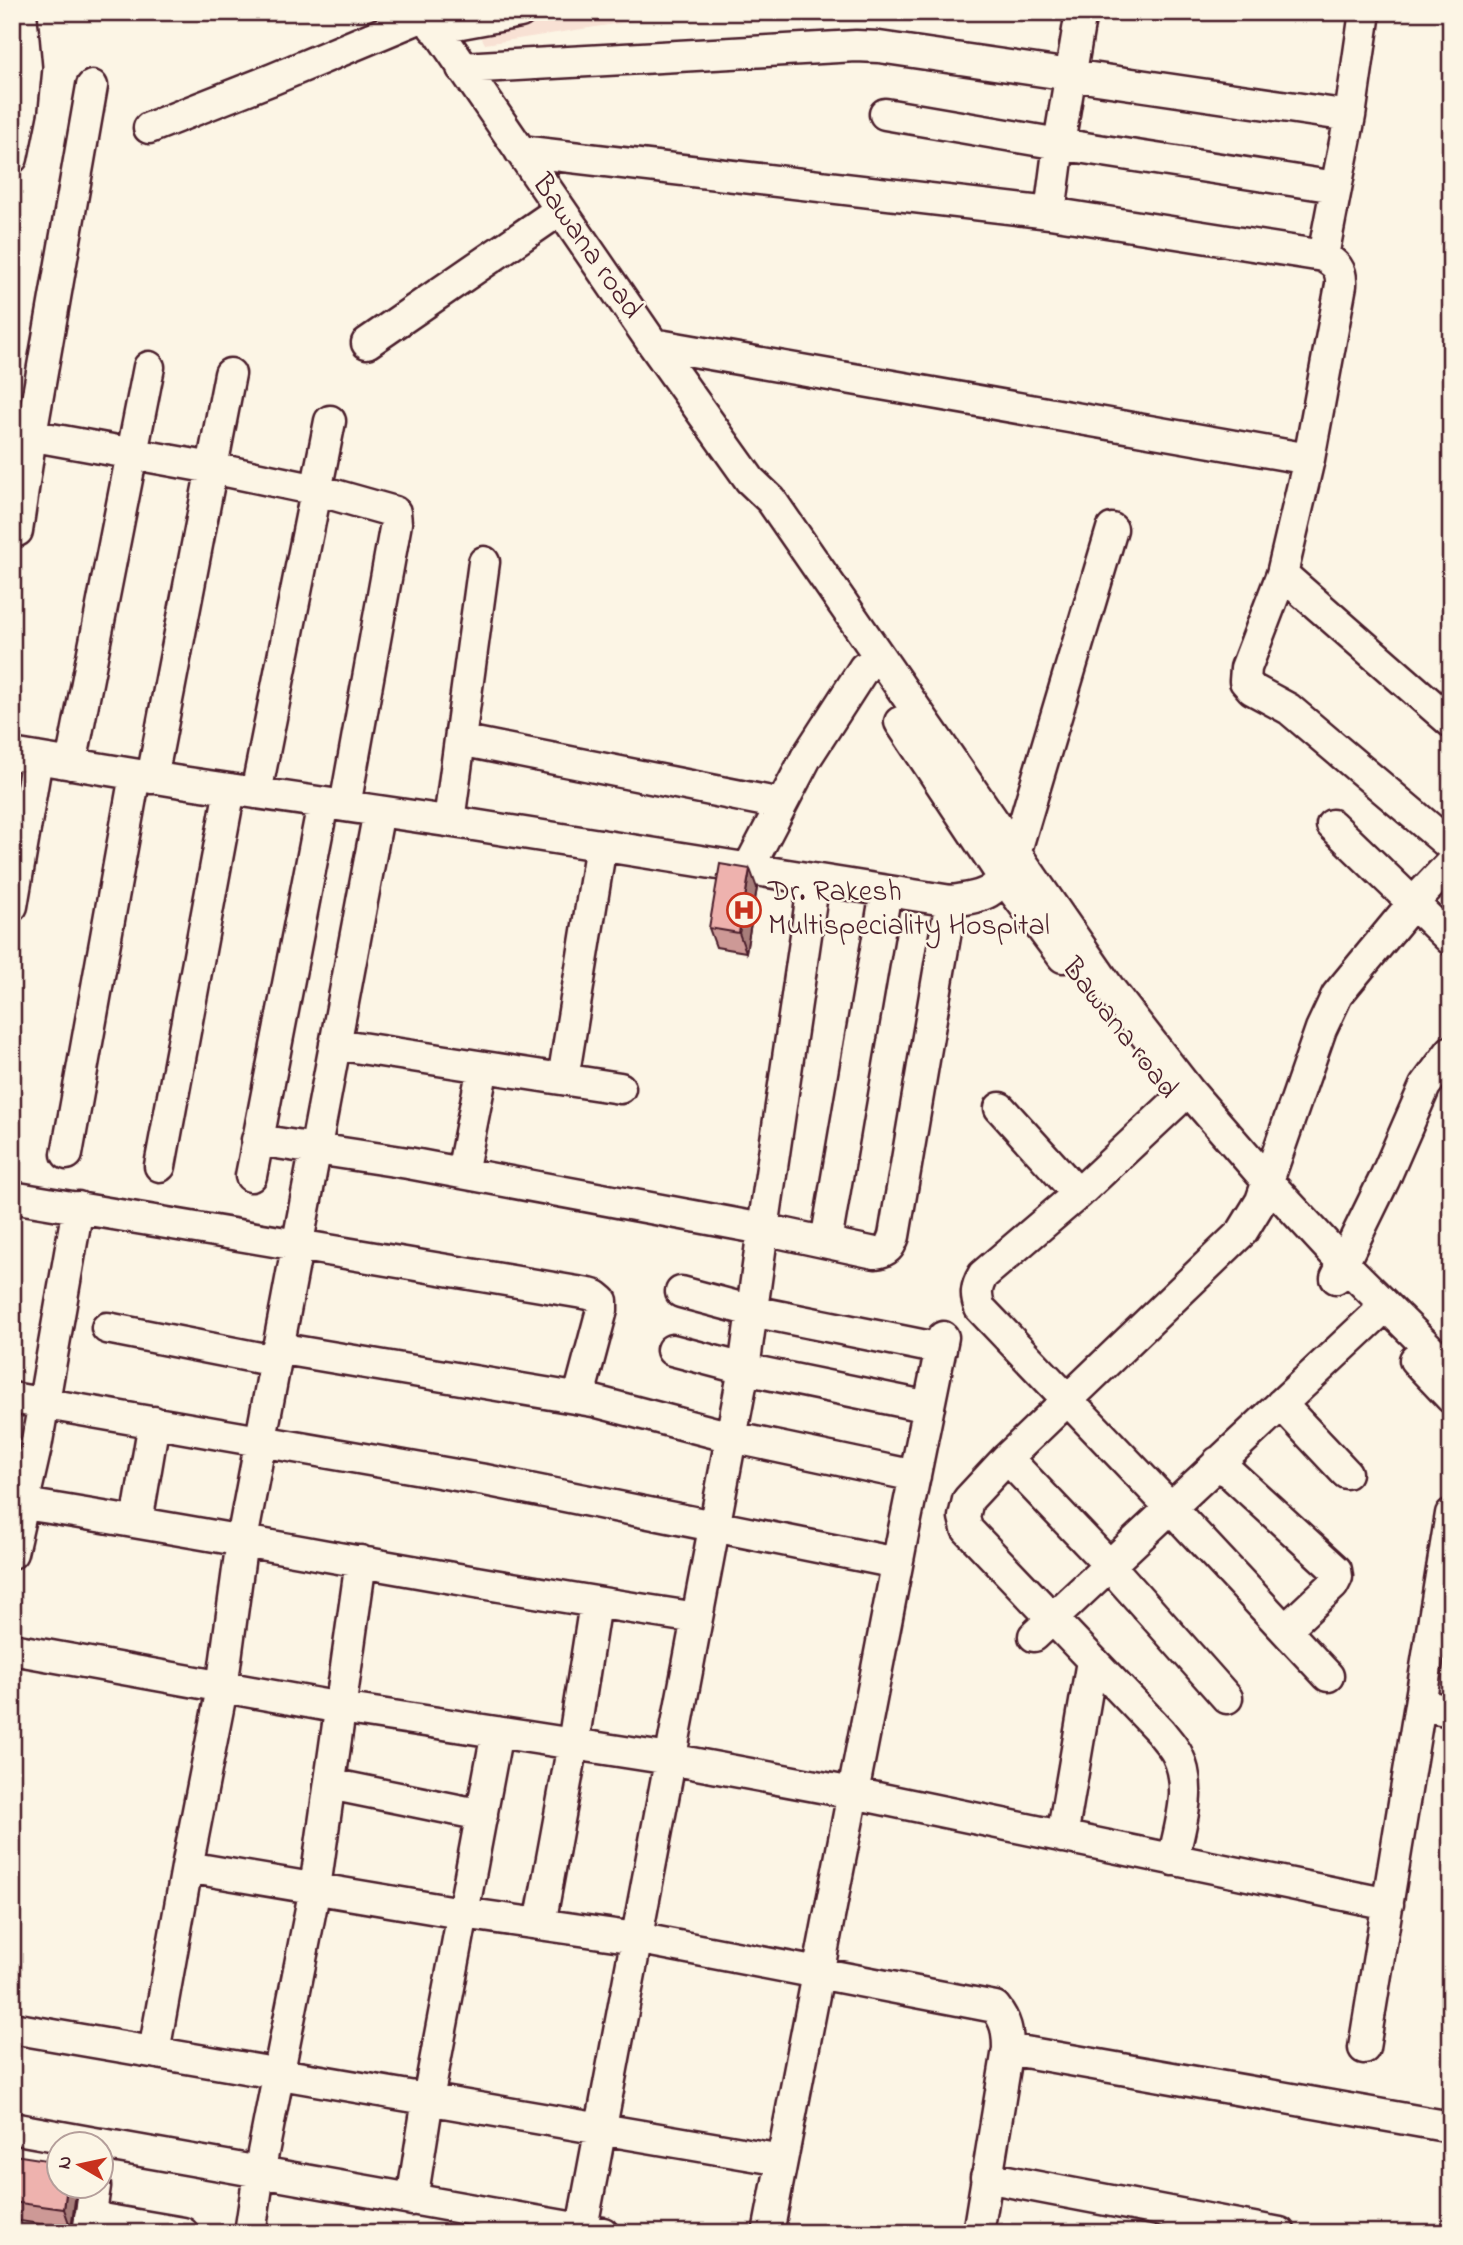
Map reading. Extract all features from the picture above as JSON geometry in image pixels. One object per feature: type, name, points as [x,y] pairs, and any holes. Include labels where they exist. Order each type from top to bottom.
[{"type":"street","points":[[12,158],[22,109],[26,67],[21,12]]},
{"type":"street","points":[[149,128],[428,18],[520,12]]},
{"type":"street","points":[[1050,213],[1081,12]]},
{"type":"street","points":[[1323,256],[1350,116],[1365,12]]},
{"type":"street","name":"Bawana road","points":[[428,18],[653,344],[750,480],[771,500],[1009,865]]},
{"type":"street","points":[[462,68],[856,46],[920,52],[1350,116]]},
{"type":"street","points":[[17,531],[22,434],[92,86]]},
{"type":"street","points":[[885,114],[1336,187]]},
{"type":"street","points":[[520,151],[1050,213],[1323,256],[1337,265],[1341,274],[1341,285],[1309,459],[1282,575],[1246,668],[1245,681],[1252,689],[1289,709],[1451,846]]},
{"type":"street","points":[[367,343],[560,210]]},
{"type":"street","points":[[653,344],[1309,459]]},
{"type":"street","points":[[71,764],[149,368]]},
{"type":"street","points":[[68,1154],[144,776],[230,374]]},
{"type":"street","points":[[160,1166],[243,791],[317,490],[330,421]]},
{"type":"street","points":[[22,434],[212,468],[317,490],[395,512],[334,804],[251,1176]]},
{"type":"street","name":"Bawana road","points":[[750,480],[751,495],[759,512],[864,668],[1051,922],[1175,1103],[1340,1271],[1451,1370]]},
{"type":"street","points":[[12,906],[25,756],[951,901],[976,897],[992,891],[1009,865],[1112,529]]},
{"type":"street","points":[[449,821],[484,562]]},
{"type":"street","points":[[1282,575],[1451,722]]},
{"type":"street","points":[[747,869],[806,758],[864,668]]},
{"type":"street","points":[[460,740],[781,804]]},
{"type":"street","points":[[154,2052],[222,1688],[242,1540],[260,1439],[379,811]]},
{"type":"street","points":[[1332,825],[1451,940]]},
{"type":"street","points":[[563,1079],[601,845]]},
{"type":"street","points":[[1173,1860],[1186,1796],[1186,1780],[1177,1754],[1160,1731],[1092,1661],[1043,1627],[967,1530],[964,1517],[968,1500],[1007,1458],[1242,1232],[1264,1191],[1328,1011],[1343,987],[1413,903],[1451,863]]},
{"type":"street","points":[[116,2148],[588,2232],[600,2128],[744,1369],[814,880]]},
{"type":"street","points":[[826,1242],[886,891]]},
{"type":"street","points":[[257,1140],[462,1173],[763,1229],[874,1253],[883,1252],[890,1247],[894,1236],[951,901]]},
{"type":"street","name":"Bawana road","points":[[1051,922],[1109,988],[1264,1191]]},
{"type":"street","points":[[335,1044],[620,1088]]},
{"type":"street","points":[[1340,1271],[1425,1086],[1451,1051]]},
{"type":"street","points":[[462,1173],[483,1067]]},
{"type":"street","points":[[1175,1103],[1079,1194],[983,1275],[977,1285],[975,1298],[980,1308],[1328,1676]]},
{"type":"street","points":[[1000,1108],[1079,1194]]},
{"type":"street","points":[[12,1197],[596,1296],[602,1301],[602,1310],[582,1385],[586,1399],[731,1437],[915,1476]]},
{"type":"street","points":[[12,1553],[18,1502],[43,1403],[78,1207]]},
{"type":"street","name":"Bawana road","points":[[1340,1271],[1374,1317],[1451,1398]]},
{"type":"street","points":[[681,1292],[752,1311],[942,1343],[768,2233]]},
{"type":"street","points":[[1043,1627],[1374,1317]]},
{"type":"street","points":[[107,1328],[593,1401]]},
{"type":"street","points":[[672,1350],[744,1369],[929,1407]]},
{"type":"street","points":[[12,1398],[485,1480],[897,1563]]},
{"type":"street","points":[[1281,1404],[1346,1473]]},
{"type":"street","points":[[137,1522],[154,1422]]},
{"type":"street","points":[[1007,1458],[1109,1565],[1227,1698]]},
{"type":"street","points":[[1219,1462],[1336,1570],[1337,1577],[1333,1585],[1285,1630]]},
{"type":"street","points":[[18,1502],[595,1603],[696,1618]]},
{"type":"street","points":[[1364,2048],[1451,1514]]},
{"type":"street","points":[[250,2233],[259,2173],[315,1888],[361,1561]]},
{"type":"street","points":[[540,1924],[573,1744],[595,1603]]},
{"type":"street","points":[[12,1648],[222,1688],[670,1759],[853,1793],[1388,1904]]},
{"type":"street","points":[[1062,1837],[1092,1661]]},
{"type":"street","points":[[1420,1705],[1451,1712]]},
{"type":"street","points":[[412,2200],[428,2098],[497,1732]]},
{"type":"street","points":[[330,1784],[482,1815]]},
{"type":"street","points":[[187,1867],[463,1913],[636,1938],[995,2007],[1008,2029],[1008,2049],[978,2233]]},
{"type":"street","points":[[12,2028],[782,2160]]},
{"type":"street","points":[[1008,2049],[1451,2127]]},
{"type":"street","points":[[12,2128],[46,2135]]},
{"type":"street","points":[[986,2177],[1280,2233]]},
{"type":"street","points":[[93,2200],[89,2225],[183,2233]]},
{"type":"shaded area","points":[[468,12],[692,12],[485,44]]},
{"type":"building","points":[[720,864],[750,869],[739,933],[709,928]]},
{"type":"building","points":[[14,2155],[46,2160],[46,2200],[65,2200],[64,2209],[12,2202]]},
{"type":"place","name":"Dr. Rakesh Multispeciality Hospital","points":[[744,910]]}]
